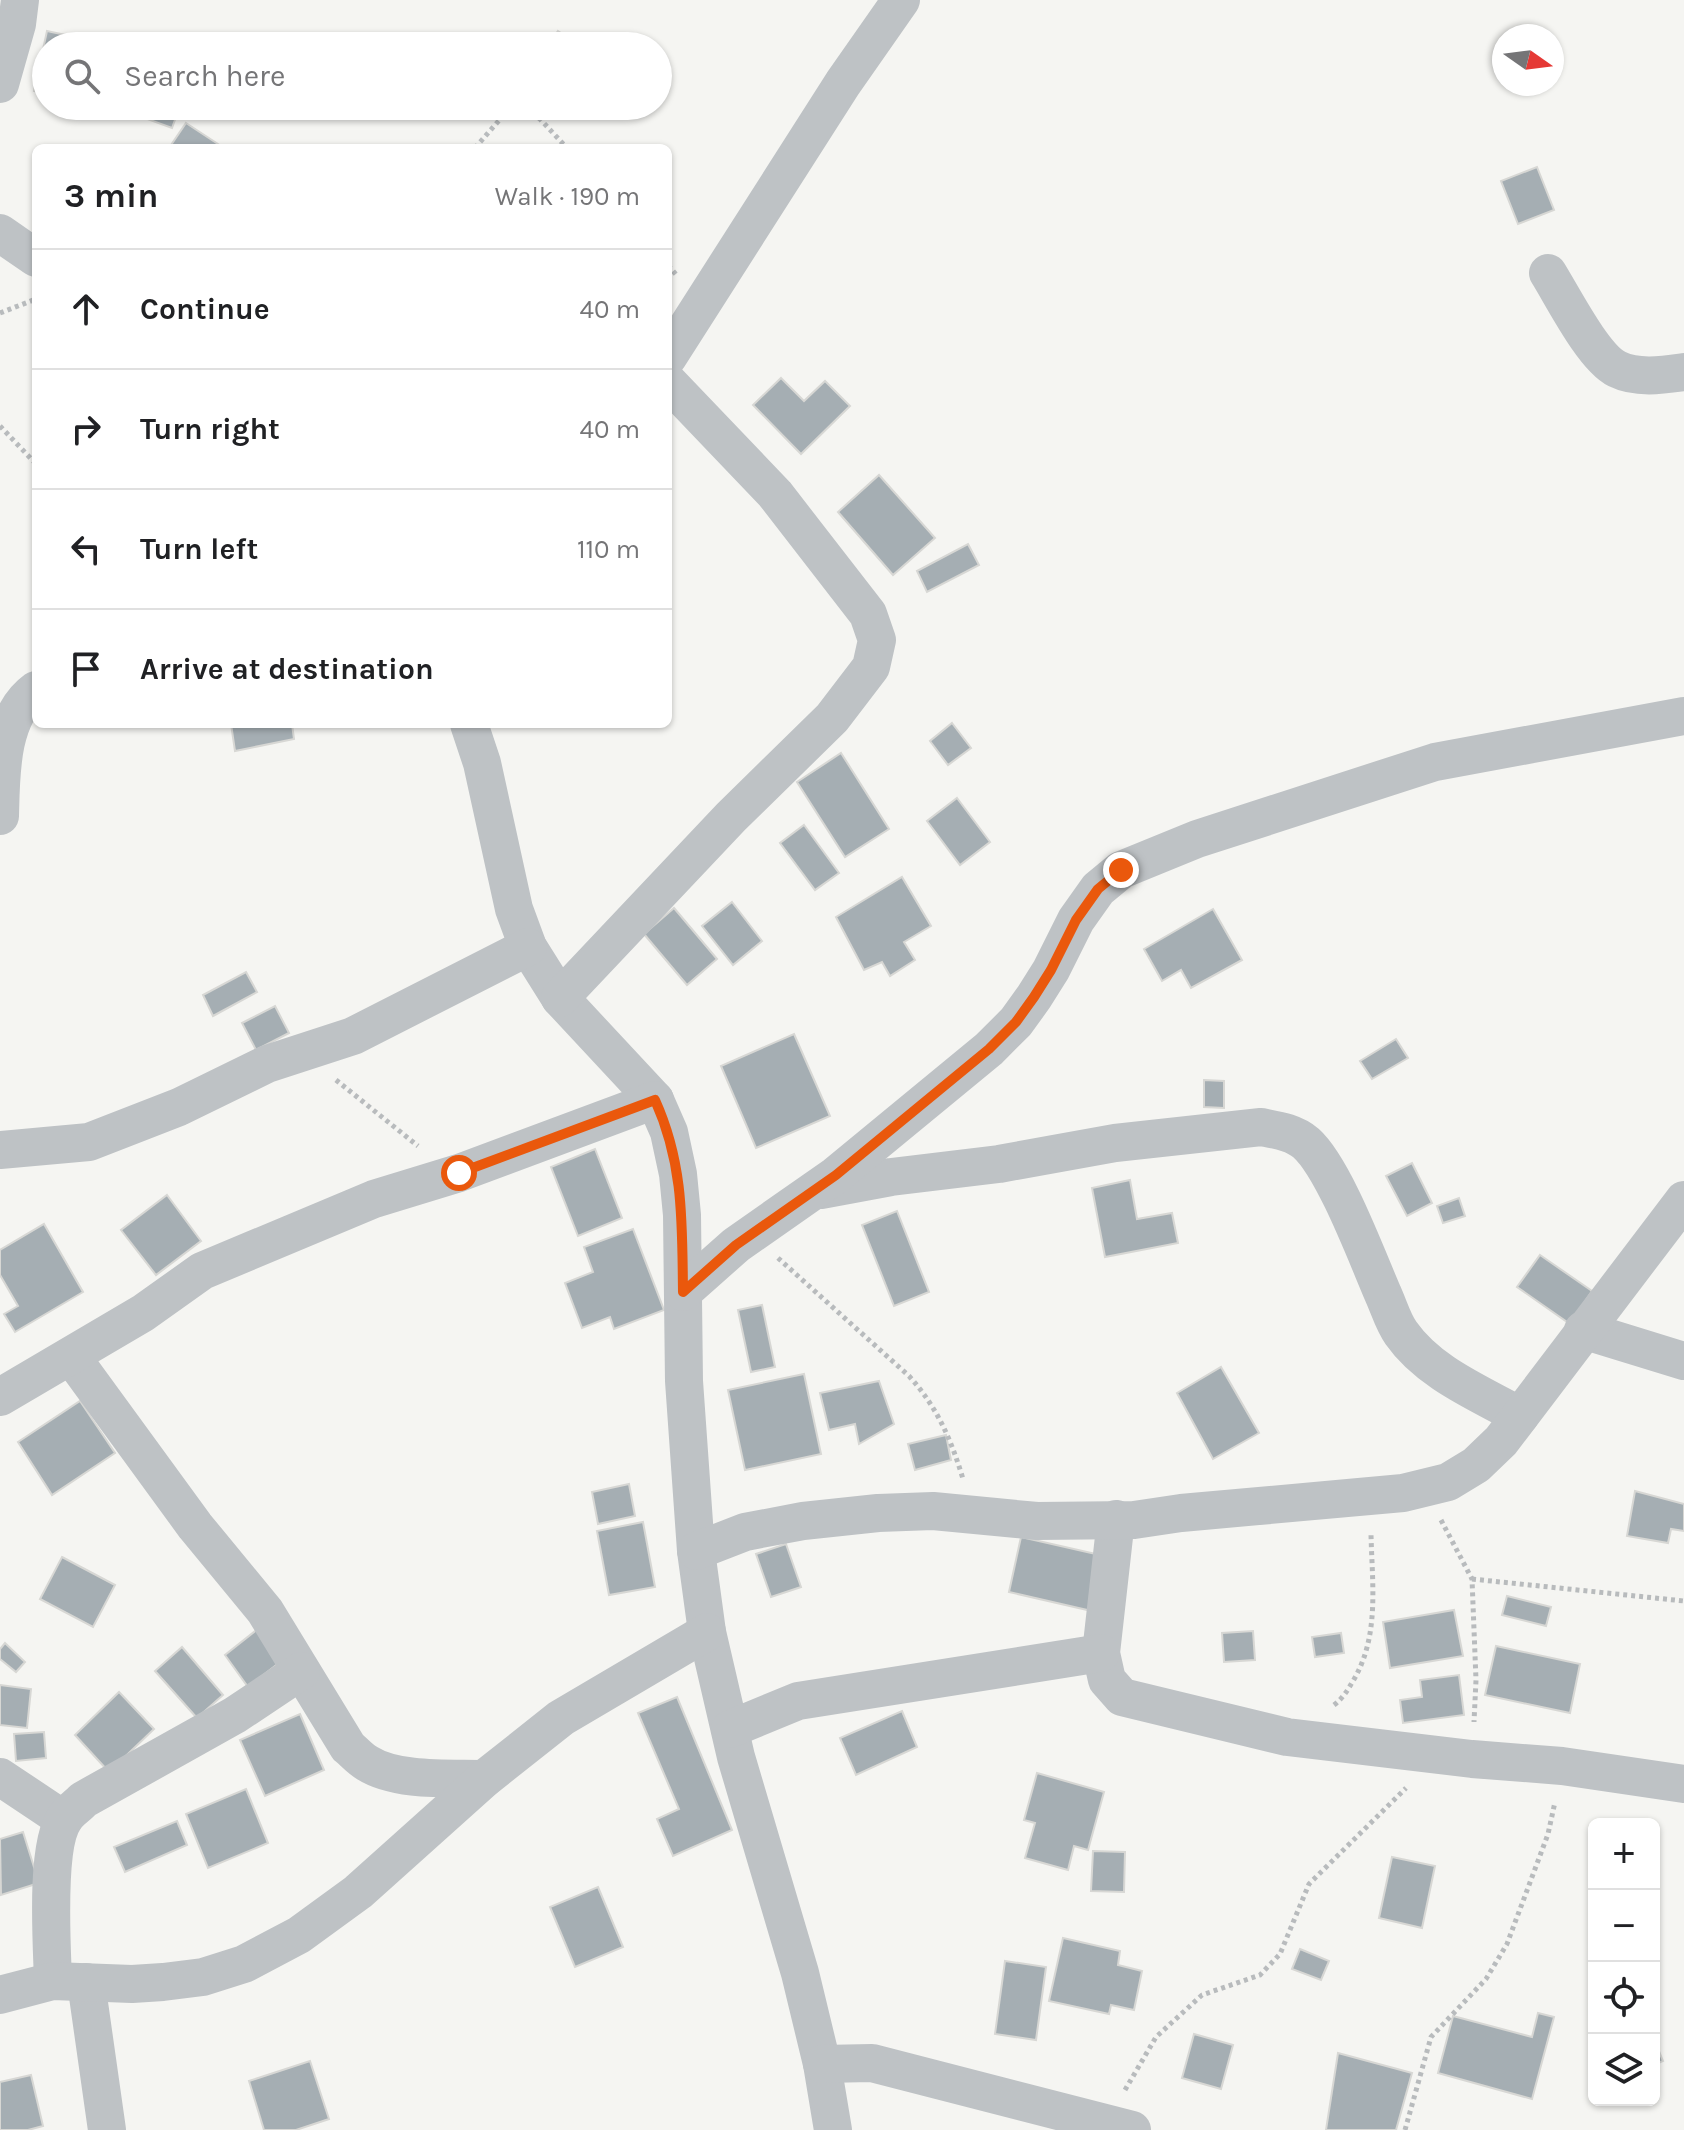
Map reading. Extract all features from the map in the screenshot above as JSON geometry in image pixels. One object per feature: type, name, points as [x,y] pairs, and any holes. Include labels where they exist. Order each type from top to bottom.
[{"type":"street","points":[[0,84],[17,24],[20,0]]},
{"type":"street","points":[[672,351],[843,83],[901,0]]},
{"type":"street","points":[[0,233],[32,255]]},
{"type":"street","points":[[1548,273],[1598,353],[1617,369],[1653,376],[1684,372]]},
{"type":"street","points":[[560,998],[731,817],[832,718],[871,667],[877,640],[868,614],[775,494],[672,386]]},
{"type":"street","points":[[0,816],[1,771],[11,725],[21,704],[32,694]]},
{"type":"street","points":[[683,1292],[736,1245],[836,1175],[989,1049],[1016,1022],[1051,970],[1076,920],[1098,889],[1121,870],[1211,834],[1435,762],[1684,716]]},
{"type":"street","points":[[470,728],[482,763],[514,909],[528,947],[560,998],[655,1100],[669,1132],[682,1215],[684,1381],[696,1551],[707,1632],[730,1729],[800,1973],[822,2064],[833,2130]]},
{"type":"street","points":[[0,1150],[89,1142],[179,1107],[267,1064],[353,1036],[528,947]]},
{"type":"street","points":[[0,1397],[143,1313],[202,1271],[374,1199],[459,1173],[655,1100]]},
{"type":"street","points":[[812,1192],[1128,1141],[1261,1127],[1283,1131],[1303,1141],[1318,1157],[1399,1331],[1418,1354],[1446,1374],[1520,1416]]},
{"type":"street","points":[[696,1551],[745,1532],[803,1521],[878,1513],[933,1511],[1037,1521],[1134,1520],[1403,1493],[1448,1482],[1476,1465],[1501,1441],[1684,1200]]},
{"type":"street","points":[[1583,1330],[1684,1361]]},
{"type":"street","points":[[71,1356],[195,1526],[265,1611],[331,1724],[348,1747],[367,1763],[387,1771],[421,1777],[484,1779]]},
{"type":"street","points":[[1116,1519],[1101,1653],[1107,1680],[1122,1697],[1287,1737],[1562,1766],[1684,1784]]},
{"type":"street","points":[[0,1995],[69,1981],[163,1982],[203,1977],[244,1964],[299,1935],[358,1892],[484,1779],[561,1718],[707,1632]]},
{"type":"street","points":[[730,1729],[798,1701],[1101,1653]]},
{"type":"street","points":[[107,2130],[51,1903],[54,1855],[63,1819],[83,1800],[186,1744],[301,1671]]},
{"type":"street","points":[[0,1777],[63,1819]]},
{"type":"street","points":[[822,2064],[872,2063],[1119,2127]]},
{"type":"path","points":[[478,144],[499,120]]},
{"type":"path","points":[[541,120],[563,144]]},
{"type":"path","points":[[0,313],[32,301]]},
{"type":"path","points":[[0,426],[32,460]]},
{"type":"path","points":[[306,1053],[419,1147],[459,1173]]},
{"type":"path","points":[[753,1233],[928,1397],[950,1438],[973,1514]]},
{"type":"path","points":[[1119,2127],[1156,2037],[1202,1995],[1260,1975],[1280,1954],[1309,1884],[1392,1800],[1457,1757],[1476,1680],[1472,1579],[1424,1488]]},
{"type":"path","points":[[1287,1737],[1342,1699],[1363,1663],[1373,1626],[1370,1495]]},
{"type":"path","points":[[1472,1579],[1684,1601]]},
{"type":"path","points":[[1405,2130],[1431,2037],[1486,1979],[1507,1944],[1548,1834],[1562,1766]]},
{"type":"building","points":[[150,120],[175,120],[172,128]]},
{"type":"building","points":[[186,123],[218,144],[172,144]]},
{"type":"building","points":[[1537,167],[1554,210],[1518,224],[1501,181]]},
{"type":"building","points":[[781,378],[804,401],[825,381],[850,406],[801,454],[753,405]]},
{"type":"building","points":[[879,475],[935,538],[893,575],[838,512]]},
{"type":"building","points":[[968,544],[979,565],[927,592],[917,571]]},
{"type":"building","points":[[952,723],[971,748],[948,765],[930,741]]},
{"type":"building","points":[[232,728],[293,728],[294,739],[235,751]]},
{"type":"building","points":[[841,753],[889,829],[845,857],[797,782]]},
{"type":"building","points":[[957,798],[990,842],[960,865],[927,821]]},
{"type":"building","points":[[804,825],[839,873],[815,890],[780,843]]},
{"type":"building","points":[[902,877],[931,926],[904,942],[915,960],[890,976],[882,962],[864,970],[836,917]]},
{"type":"building","points":[[732,902],[762,941],[733,965],[702,926]]},
{"type":"building","points":[[674,908],[717,959],[687,985],[644,934]]},
{"type":"building","points":[[1213,909],[1242,960],[1191,988],[1181,970],[1162,981],[1144,949]]},
{"type":"building","points":[[246,972],[257,992],[213,1016],[203,995]]},
{"type":"building","points":[[275,1006],[289,1033],[256,1050],[242,1023]]},
{"type":"building","points":[[794,1034],[830,1116],[756,1148],[721,1066]]},
{"type":"building","points":[[1396,1039],[1408,1058],[1372,1079],[1360,1061]]},
{"type":"building","points":[[1204,1080],[1224,1081],[1224,1108],[1204,1107]]},
{"type":"building","points":[[595,1149],[622,1218],[578,1236],[551,1167]]},
{"type":"building","points":[[1412,1163],[1432,1203],[1407,1216],[1386,1176]]},
{"type":"building","points":[[1130,1180],[1137,1219],[1172,1213],[1178,1243],[1105,1257],[1092,1188]]},
{"type":"building","points":[[167,1195],[201,1241],[156,1275],[121,1230]]},
{"type":"building","points":[[1459,1198],[1465,1216],[1443,1223],[1437,1206]]},
{"type":"building","points":[[897,1211],[929,1292],[894,1306],[862,1225]]},
{"type":"building","points":[[44,1224],[83,1292],[15,1332],[4,1314],[18,1306],[0,1275],[0,1250]]},
{"type":"building","points":[[633,1229],[664,1310],[614,1329],[610,1317],[582,1328],[565,1283],[593,1272],[584,1247]]},
{"type":"building","points":[[1540,1255],[1592,1291],[1570,1324],[1517,1287]]},
{"type":"building","points":[[762,1305],[775,1367],[751,1372],[738,1310]]},
{"type":"building","points":[[1221,1367],[1259,1433],[1213,1459],[1177,1393]]},
{"type":"building","points":[[804,1374],[821,1454],[745,1470],[728,1390]]},
{"type":"building","points":[[879,1381],[894,1424],[859,1444],[855,1424],[829,1430],[820,1393]]},
{"type":"building","points":[[80,1401],[115,1453],[52,1495],[18,1442]]},
{"type":"building","points":[[946,1435],[951,1460],[915,1470],[908,1444]]},
{"type":"building","points":[[629,1484],[635,1516],[598,1524],[592,1492]]},
{"type":"building","points":[[1635,1491],[1684,1504],[1684,1531],[1671,1529],[1668,1543],[1627,1536]]},
{"type":"building","points":[[643,1522],[655,1587],[609,1595],[597,1531]]},
{"type":"building","points":[[1021,1537],[1109,1557],[1096,1612],[1009,1592]]},
{"type":"building","points":[[786,1544],[801,1587],[771,1597],[756,1554]]},
{"type":"building","points":[[62,1557],[115,1585],[93,1627],[40,1599]]},
{"type":"building","points":[[1507,1596],[1551,1607],[1546,1626],[1502,1615]]},
{"type":"building","points":[[1454,1610],[1463,1656],[1390,1668],[1383,1622]]},
{"type":"building","points":[[259,1628],[284,1659],[248,1687],[225,1655]]},
{"type":"building","points":[[1253,1631],[1255,1660],[1224,1662],[1222,1633]]},
{"type":"building","points":[[1341,1633],[1344,1653],[1315,1657],[1312,1637]]},
{"type":"building","points":[[5,1643],[25,1662],[16,1672],[0,1659],[0,1649]]},
{"type":"building","points":[[1496,1646],[1580,1664],[1570,1713],[1485,1695]]},
{"type":"building","points":[[182,1647],[223,1695],[197,1718],[155,1671]]},
{"type":"building","points":[[1459,1675],[1464,1715],[1403,1723],[1400,1700],[1422,1697],[1420,1680]]},
{"type":"building","points":[[0,1685],[31,1689],[27,1728],[0,1725]]},
{"type":"building","points":[[119,1692],[154,1729],[109,1772],[75,1735]]},
{"type":"building","points":[[677,1697],[732,1830],[673,1856],[657,1819],[679,1809],[638,1713]]},
{"type":"building","points":[[902,1711],[917,1747],[856,1775],[840,1738]]},
{"type":"building","points":[[300,1714],[324,1770],[265,1796],[240,1740]]},
{"type":"building","points":[[44,1732],[46,1758],[16,1761],[14,1734]]},
{"type":"building","points":[[1037,1773],[1104,1792],[1088,1850],[1074,1846],[1068,1870],[1025,1858],[1035,1823],[1024,1820]]},
{"type":"building","points":[[246,1789],[268,1843],[208,1868],[186,1814]]},
{"type":"building","points":[[177,1821],[187,1845],[125,1872],[114,1847]]},
{"type":"building","points":[[23,1832],[39,1883],[1,1895],[0,1839]]},
{"type":"building","points":[[1093,1851],[1125,1852],[1124,1892],[1091,1891]]},
{"type":"building","points":[[1392,1857],[1435,1866],[1422,1928],[1379,1918]]},
{"type":"building","points":[[598,1887],[623,1947],[575,1967],[550,1907]]},
{"type":"building","points":[[1063,1938],[1120,1951],[1118,1965],[1142,1971],[1134,2010],[1111,2005],[1109,2014],[1049,2001]]},
{"type":"building","points":[[1300,1949],[1329,1961],[1321,1980],[1292,1969]]},
{"type":"building","points":[[1005,1961],[1046,1967],[1036,2040],[995,2034]]},
{"type":"building","points":[[1538,2013],[1554,2017],[1532,2099],[1438,2073],[1453,2016],[1532,2037]]},
{"type":"building","points":[[1194,2034],[1233,2045],[1221,2089],[1182,2078]]},
{"type":"building","points":[[1338,2053],[1412,2073],[1396,2130],[1326,2130]]},
{"type":"building","points":[[310,2061],[329,2119],[296,2130],[264,2130],[249,2081]]},
{"type":"building","points":[[31,2075],[43,2126],[28,2130],[0,2130],[0,2082]]},
{"type":"route","points":[[459,1173],[655,1100],[669,1132],[678,1174],[683,1292],[736,1245],[836,1175],[989,1049],[1016,1022],[1034,997],[1076,920],[1098,889],[1121,870]]}]
